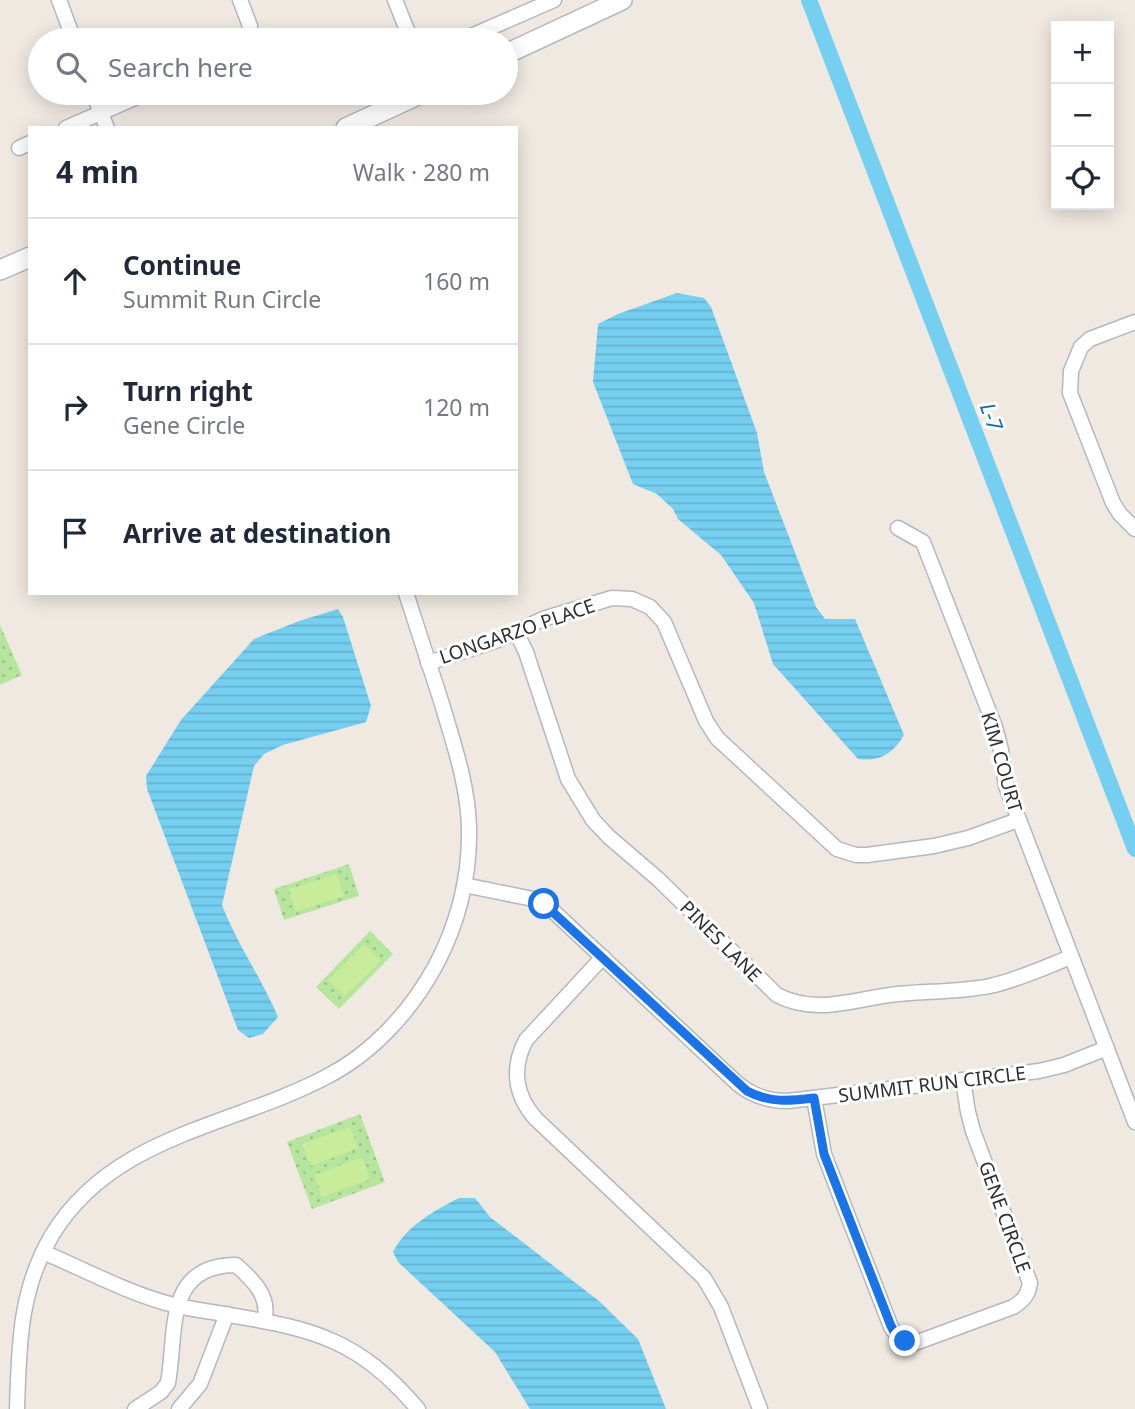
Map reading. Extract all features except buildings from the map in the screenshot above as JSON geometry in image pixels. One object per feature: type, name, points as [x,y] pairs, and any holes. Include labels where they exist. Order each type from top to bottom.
[{"type":"street","points":[[59,0],[70,28]]},
{"type":"street","points":[[240,0],[249,28]]},
{"type":"street","points":[[395,0],[406,28]]},
{"type":"street","points":[[490,28],[554,0]]},
{"type":"street","points":[[518,48],[622,0]]},
{"type":"street","points":[[98,105],[106,126]]},
{"type":"street","points":[[71,126],[119,105]]},
{"type":"street","points":[[350,126],[396,105]]},
{"type":"street","points":[[0,270],[28,258]]},
{"type":"street","points":[[1135,321],[1090,339],[1081,347],[1071,371],[1070,393],[1113,503],[1119,514],[1135,529]]},
{"type":"street","name":"KIM COURT","points":[[898,528],[923,542],[995,727],[1006,786],[1018,820],[1107,1048]]},
{"type":"street","points":[[17,1409],[20,1331],[25,1300],[43,1252],[72,1208],[117,1166],[163,1142],[299,1091],[329,1076],[376,1042],[408,1008],[427,980],[448,939],[464,886],[469,828],[466,794],[459,760],[407,595]]},
{"type":"street","name":"LONGARZO PLACE","points":[[428,663],[498,640],[543,619],[612,598],[632,599],[650,607],[669,631],[706,721],[717,738],[829,844],[846,853],[867,855],[934,846],[968,838],[1018,820]]},
{"type":"street","name":"PINES LANE","points":[[516,632],[527,652],[568,779],[593,820],[777,995],[795,1003],[815,1006],[894,994],[968,989],[1012,980],[1071,957]]},
{"type":"street","name":"SUMMIT RUN CIRCLE","points":[[464,886],[522,896],[544,904],[747,1091],[756,1096],[777,1101],[814,1098],[1040,1071],[1064,1065],[1107,1048]]},
{"type":"street","points":[[603,957],[526,1040],[516,1070],[519,1091],[523,1102],[536,1119],[704,1278],[721,1307],[760,1409]]},
{"type":"street","points":[[1107,1048],[1135,1122]]},
{"type":"street","name":"GENE CIRCLE","points":[[814,1098],[824,1154],[891,1326],[896,1335],[915,1343],[1013,1307],[1028,1293],[1030,1283],[973,1131],[963,1080]]},
{"type":"street","points":[[43,1252],[154,1299],[177,1306],[312,1331],[358,1354],[399,1386],[418,1409]]},
{"type":"street","points":[[135,1409],[168,1383],[177,1306],[185,1287],[199,1273],[219,1265],[236,1265],[252,1279],[265,1299],[267,1311],[264,1321]]},
{"type":"street","points":[[164,1387],[182,1405],[200,1384],[227,1314]]},
{"type":"green space","points":[[0,625],[22,675],[0,685]]},
{"type":"green space","points":[[349,864],[359,896],[284,920],[274,889]]},
{"type":"green space","points":[[337,874],[344,896],[296,911],[289,889]]},
{"type":"green space","points":[[370,931],[393,954],[339,1009],[316,987]]},
{"type":"green space","points":[[364,944],[381,961],[345,996],[328,980]]},
{"type":"green space","points":[[360,1114],[385,1182],[312,1209],[287,1142]]},
{"type":"green space","points":[[350,1127],[358,1148],[311,1166],[302,1144]]},
{"type":"green space","points":[[362,1157],[370,1179],[322,1197],[314,1175]]},
{"type":"water","points":[[677,293],[704,298],[711,307],[757,433],[764,472],[816,607],[825,619],[855,619],[904,735],[890,752],[879,758],[858,759],[773,664],[754,603],[721,555],[678,519],[673,509],[657,494],[633,484],[593,382],[598,324]]},
{"type":"water","points":[[338,609],[343,617],[371,706],[366,722],[283,745],[264,754],[254,766],[222,905],[278,1017],[263,1034],[249,1038],[238,1030],[147,789],[146,776],[181,720],[254,639]]},
{"type":"water","points":[[459,1198],[475,1198],[490,1217],[599,1301],[638,1339],[666,1409],[530,1409],[495,1352],[398,1262],[393,1252],[413,1227]]},
{"type":"waterway","name":"L-7","points":[[809,0],[1135,849]]},
{"type":"route","points":[[544,904],[747,1091],[777,1101],[814,1098],[824,1154],[891,1326],[896,1335],[905,1341]]}]
